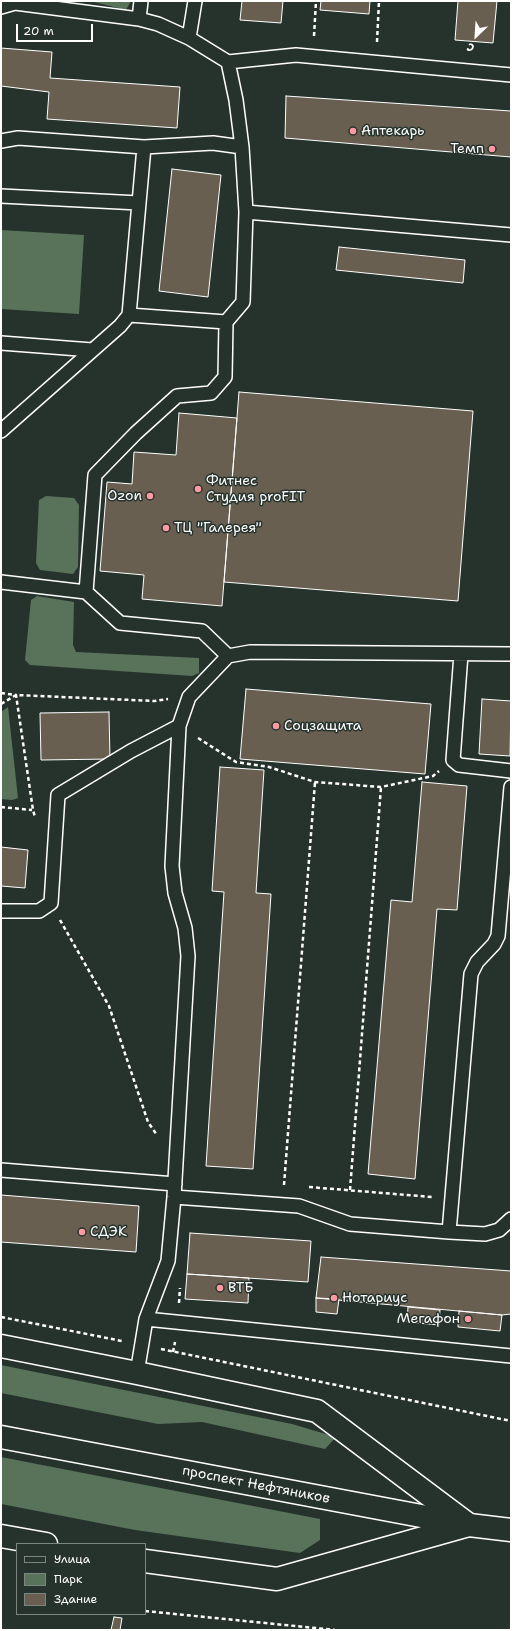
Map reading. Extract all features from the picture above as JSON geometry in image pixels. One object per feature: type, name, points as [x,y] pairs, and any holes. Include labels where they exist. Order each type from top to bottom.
[{"type":"street","points":[[1,1346],[317,1411],[469,1525]]},
{"type":"street","name":"проспект Нефтяников","points":[[1,1437],[469,1525],[511,1530]]},
{"type":"street","points":[[146,1560],[277,1579],[469,1525]]},
{"type":"street","points":[[1,1536],[40,1543]]},
{"type":"lane","points":[[139,19],[141,1]]},
{"type":"lane","points":[[189,38],[195,1]]},
{"type":"lane","points":[[1,7],[16,2],[139,19],[158,24],[189,38],[228,62],[296,55],[511,75]]},
{"type":"lane","points":[[86,592],[95,475],[136,433],[177,396],[212,392],[225,377],[226,322],[243,302],[246,212],[242,147],[236,100],[228,62]]},
{"type":"lane","points":[[1,141],[18,138],[144,147],[213,143],[242,147]]},
{"type":"lane","points":[[1,431],[129,315],[144,147]]},
{"type":"lane","points":[[1,196],[139,203]]},
{"type":"lane","points":[[246,212],[511,235]]},
{"type":"lane","points":[[129,315],[226,322]]},
{"type":"lane","points":[[1,343],[92,350]]},
{"type":"lane","points":[[1,582],[86,592],[120,623],[202,631],[228,656]]},
{"type":"lane","points":[[137,1373],[146,1319],[168,1261],[175,1184],[188,956],[185,928],[175,893],[172,866],[179,726],[189,697],[228,656],[250,652],[511,654]]},
{"type":"lane","points":[[461,654],[454,760],[460,765],[511,770]]},
{"type":"lane","points":[[1,911],[39,910],[51,903],[58,795],[131,751],[179,726]]},
{"type":"lane","points":[[449,1232],[471,974],[477,962],[494,944],[498,936],[511,787]]},
{"type":"lane","points":[[1,1170],[175,1184]]},
{"type":"lane","points":[[174,1197],[299,1206],[350,1224],[449,1232],[485,1234],[499,1230],[511,1219]]},
{"type":"lane","points":[[146,1319],[511,1356]]},
{"type":"path","points":[[313,57],[316,1]]},
{"type":"path","points":[[375,62],[379,1]]},
{"type":"path","points":[[1,693],[16,695],[154,701],[189,697]]},
{"type":"path","points":[[1,704],[16,695]]},
{"type":"path","points":[[16,695],[33,810],[38,824]]},
{"type":"path","points":[[179,726],[236,762],[269,767],[315,782],[381,787],[433,776],[454,760]]},
{"type":"path","points":[[284,1185],[315,782]]},
{"type":"path","points":[[350,1190],[381,787]]},
{"type":"path","points":[[1,807],[33,810]]},
{"type":"path","points":[[51,903],[109,1006],[148,1122],[176,1163]]},
{"type":"path","points":[[277,1184],[292,1185]]},
{"type":"path","points":[[306,1186],[452,1199]]},
{"type":"path","points":[[174,1352],[181,1284]]},
{"type":"path","points":[[1,1317],[511,1420]]},
{"type":"path","points":[[146,1611],[335,1630]]},
{"type":"green space","points":[[90,1],[131,1],[126,10]]},
{"type":"green space","points":[[1,230],[84,235],[79,314],[1,309]]},
{"type":"green space","points":[[46,496],[74,498],[79,505],[78,567],[73,574],[40,570],[36,563],[39,500]]},
{"type":"green space","points":[[37,596],[74,602],[73,645],[76,652],[199,658],[199,673],[192,676],[30,665],[25,660],[31,600]]},
{"type":"green space","points":[[8,707],[18,798],[12,800],[1,799],[1,712]]},
{"type":"green space","points":[[1,1365],[292,1424],[336,1437],[325,1449],[202,1422],[158,1424],[1,1393]]},
{"type":"green space","points":[[1,1457],[320,1519],[320,1540],[300,1553],[135,1530],[1,1504]]},
{"type":"building","points":[[242,1],[283,1],[281,23],[240,20]]},
{"type":"building","points":[[321,1],[370,1],[369,14],[320,10]]},
{"type":"building","points":[[458,1],[497,1],[493,43],[455,40]]},
{"type":"building","points":[[1,48],[52,52],[50,78],[180,87],[177,128],[47,119],[49,92],[1,86]]},
{"type":"building","points":[[286,96],[511,111],[511,157],[285,138]]},
{"type":"building","points":[[172,169],[221,175],[208,297],[159,291]]},
{"type":"building","points":[[339,247],[465,260],[463,283],[336,270]]},
{"type":"building","points":[[239,392],[473,411],[458,601],[224,582]]},
{"type":"building","name":"ТЦ \"Галерея\"","points":[[179,413],[237,418],[222,606],[142,599],[144,575],[100,571],[107,482],[132,484],[134,452],[176,455]]},
{"type":"building","points":[[246,689],[431,704],[425,774],[240,759]]},
{"type":"building","points":[[482,699],[511,701],[510,756],[479,754]]},
{"type":"building","points":[[109,712],[110,759],[41,760],[40,713]]},
{"type":"building","points":[[220,767],[264,770],[256,893],[271,894],[253,1169],[206,1166],[224,892],[212,891]]},
{"type":"building","points":[[422,782],[467,786],[457,910],[437,909],[415,1179],[368,1174],[391,900],[412,902]]},
{"type":"building","points":[[1,847],[28,850],[25,888],[1,886]]},
{"type":"building","points":[[1,1195],[139,1206],[136,1252],[1,1242]]},
{"type":"building","points":[[190,1233],[311,1241],[308,1282],[187,1274]]},
{"type":"building","points":[[321,1257],[511,1271],[511,1314],[502,1315],[316,1298]]},
{"type":"building","points":[[187,1274],[249,1278],[248,1303],[185,1299]]},
{"type":"building","points":[[316,1298],[339,1299],[337,1314],[316,1312]]},
{"type":"building","points":[[408,1307],[440,1310],[439,1325],[407,1322]]},
{"type":"building","points":[[459,1311],[502,1315],[500,1331],[458,1327]]},
{"type":"building","points":[[114,1617],[122,1618],[120,1630],[111,1630]]},
{"type":"place","name":"Аптекарь","points":[[353,131]]},
{"type":"place","name":"Темп","points":[[492,149]]},
{"type":"place","name":"Фитнес Студия proFIT","points":[[198,489]]},
{"type":"place","name":"Ozon","points":[[150,496]]},
{"type":"place","name":"ТЦ \"Галерея\"","points":[[166,528]]},
{"type":"place","name":"Соцзащита","points":[[276,726]]},
{"type":"place","name":"СДЭК","points":[[82,1232]]},
{"type":"place","name":"ВТБ","points":[[220,1288]]},
{"type":"place","name":"Нотариус","points":[[334,1298]]},
{"type":"place","name":"Мегафон","points":[[468,1319]]}]
